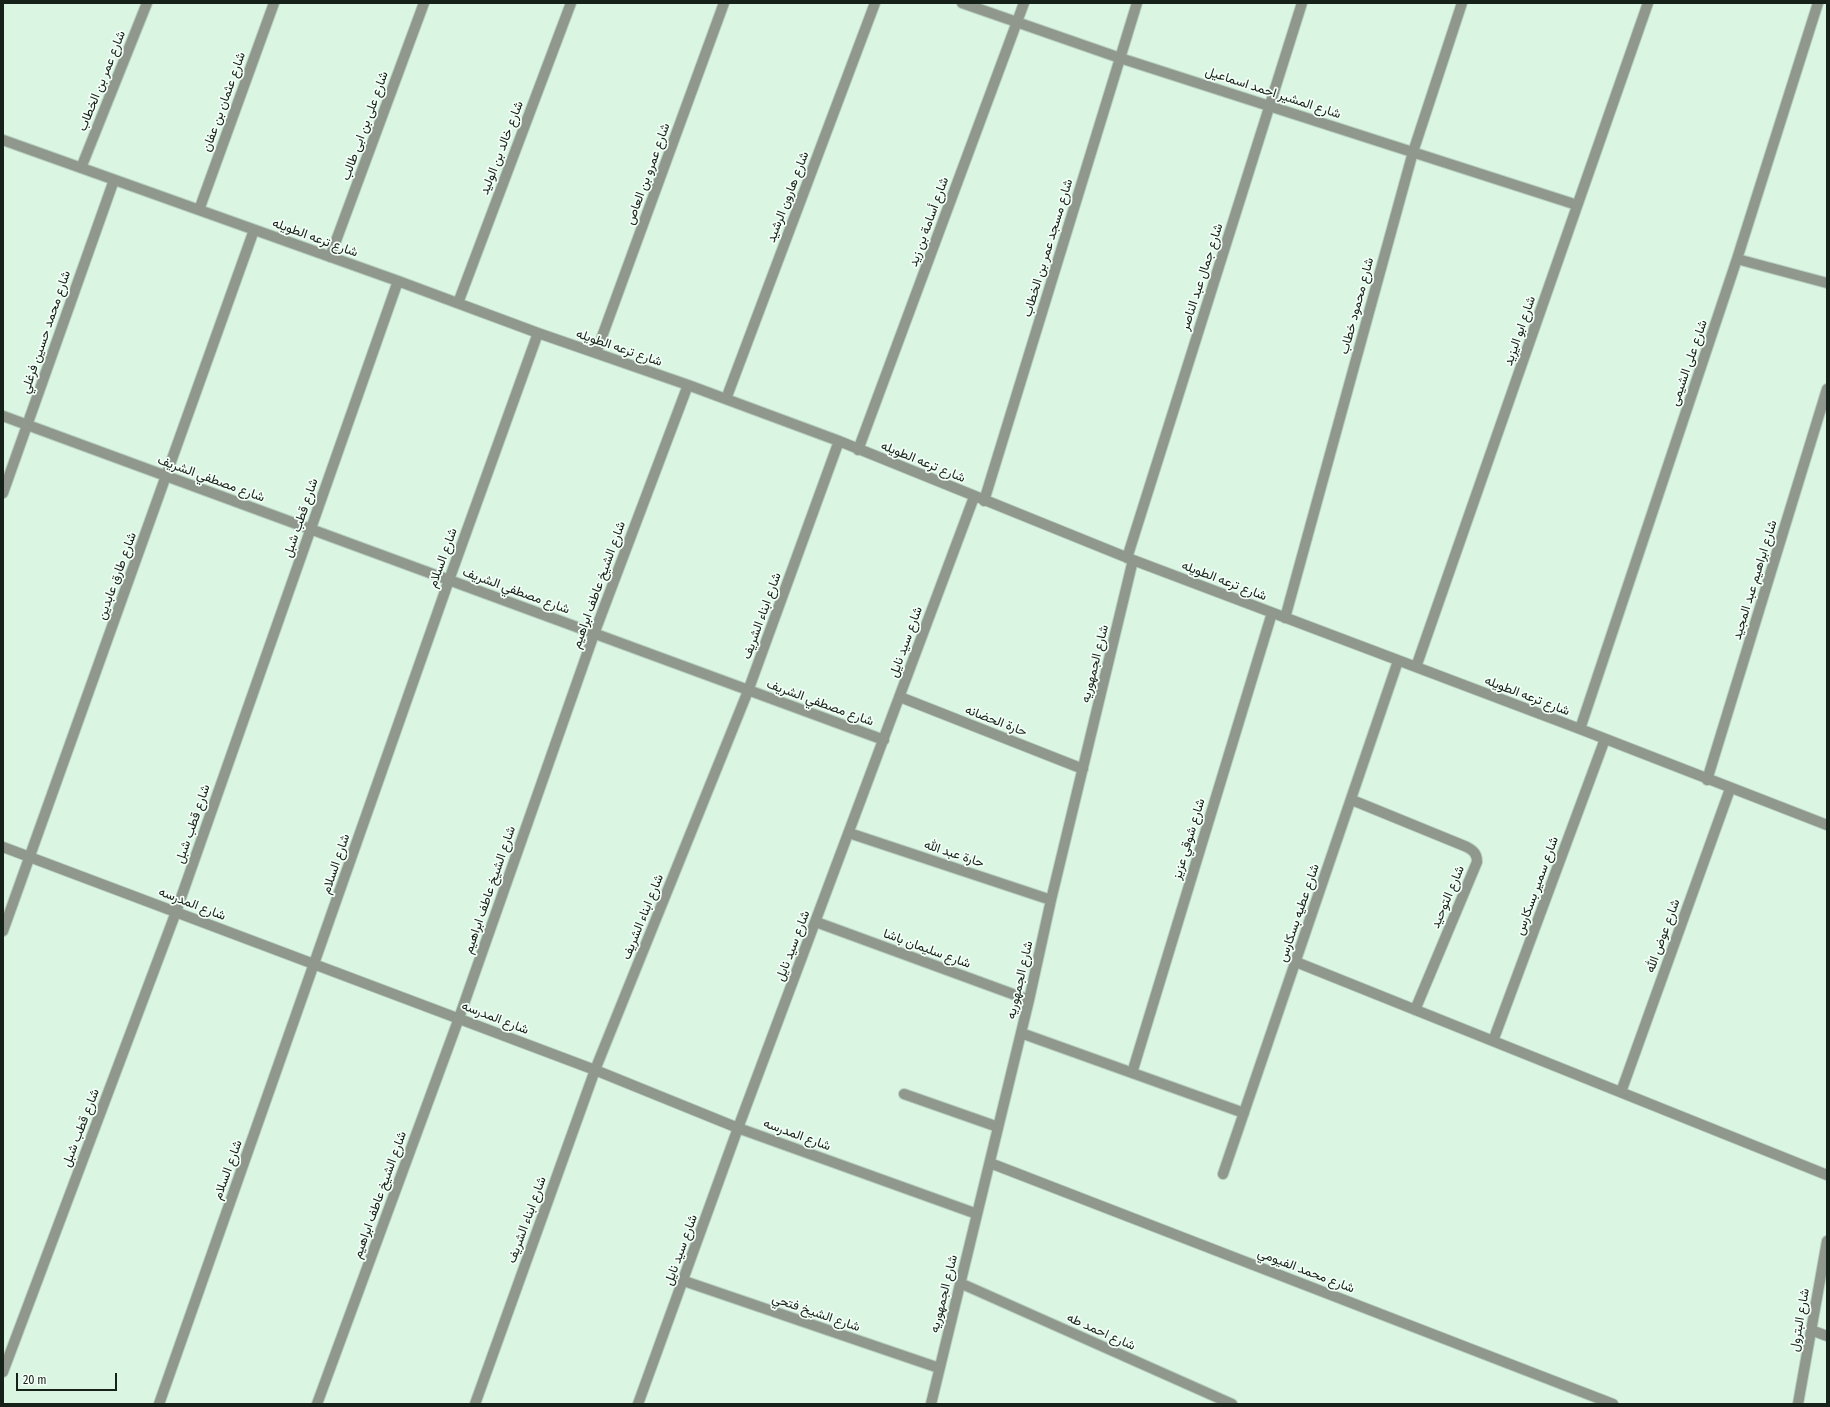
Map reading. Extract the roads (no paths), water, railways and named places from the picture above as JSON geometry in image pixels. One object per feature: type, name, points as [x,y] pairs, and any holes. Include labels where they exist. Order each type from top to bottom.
[{"type":"street","name":"شارع عمر بن الخطاب","points":[[81,168],[147,3]]},
{"type":"street","name":"شارع عثمان بن عفان","points":[[199,210],[274,3]]},
{"type":"street","name":"شارع على بن ابى طالب","points":[[330,257],[424,3]]},
{"type":"street","name":"شارع خالد بن الوليد","points":[[458,303],[571,3]]},
{"type":"street","name":"شارع عمرو بن العاص","points":[[596,353],[724,3]]},
{"type":"street","name":"شارع هارون الرشيد","points":[[726,399],[875,3]]},
{"type":"street","name":"شارع المشير احمد اسماعيل","points":[[962,3],[1120,58],[1577,205]]},
{"type":"street","name":"شارع أسامة بن زيد","points":[[858,450],[1024,3]]},
{"type":"street","name":"شارع مسجد عمر بن الخطاب","points":[[979,499],[1137,3]]},
{"type":"street","name":"شارع جمال عبد الناصر","points":[[1130,559],[1302,3]]},
{"type":"street","name":"شارع محمود خطاب","points":[[1285,618],[1413,152],[1462,3]]},
{"type":"street","name":"شارع ابو اليزيد","points":[[1416,668],[1648,3]]},
{"type":"street","name":"شارع على الشيمى","points":[[1580,729],[1737,259],[1818,3]]},
{"type":"street","name":"شارع ترعه الطويله","points":[[3,140],[398,281],[538,333],[688,385],[839,441],[858,450],[1130,559],[1580,729],[1827,826]]},
{"type":"street","name":"شارع محمد حسين فرغلي","points":[[3,493],[114,180]]},
{"type":"street","name":"شارع طارق عابدين","points":[[3,931],[31,858],[254,230]]},
{"type":"street","points":[[1737,259],[1827,283]]},
{"type":"street","name":"شارع قطب شبل","points":[[3,1372],[176,912],[398,281]]},
{"type":"street","name":"شارع السلام","points":[[159,1404],[449,580],[538,333]]},
{"type":"street","name":"شارع الشيخ عاطف ابراهيم","points":[[317,1404],[459,1018],[594,634],[688,385]]},
{"type":"street","name":"شارع ابراهيم عبد المجيد","points":[[1707,780],[1827,389]]},
{"type":"street","name":"شارع مصطفي الشريف","points":[[3,416],[884,740]]},
{"type":"street","name":"شارع ابناء الشريف","points":[[475,1404],[595,1070],[748,691],[839,441]]},
{"type":"street","name":"شارع سيد نايل","points":[[638,1404],[684,1281],[738,1128],[900,697],[979,499]]},
{"type":"street","name":"شارع الجمهوريه","points":[[931,1404],[1029,1000],[1130,559]]},
{"type":"street","name":"شارع شوقي عزيز","points":[[1132,1073],[1272,613]]},
{"type":"street","name":"شارع عطيه بسكارس","points":[[1223,1174],[1352,800],[1398,661]]},
{"type":"street","name":"حارة الحضانه","points":[[900,697],[1083,769]]},
{"type":"street","name":"شارع سمير بسكارس","points":[[1493,1041],[1605,739]]},
{"type":"street","name":"شارع عوض الله","points":[[1620,1092],[1730,789]]},
{"type":"street","name":"شارع التوحيد","points":[[1352,800],[1467,847],[1473,850],[1477,858],[1477,862],[1415,1010]]},
{"type":"street","name":"حارة عبد الله","points":[[850,833],[1051,900]]},
{"type":"street","name":"شارع المدرسه","points":[[3,847],[459,1018],[595,1070],[738,1128],[977,1214]]},
{"type":"street","name":"شارع سليمان باشا","points":[[816,922],[1029,1000]]},
{"type":"street","points":[[1296,962],[1827,1175]]},
{"type":"street","points":[[1021,1033],[1244,1113]]},
{"type":"street","points":[[904,1094],[998,1127]]},
{"type":"street","name":"شارع محمد الفيومي","points":[[990,1163],[1613,1404]]},
{"type":"street","name":"شارع البترول","points":[[1798,1404],[1827,1241]]},
{"type":"street","name":"شارع الشيخ فتحي","points":[[684,1281],[939,1368]]},
{"type":"street","name":"شارع احمد طه","points":[[960,1283],[1220,1401],[1232,1404]]},
{"type":"street","points":[[1811,1330],[1827,1336]]}]
